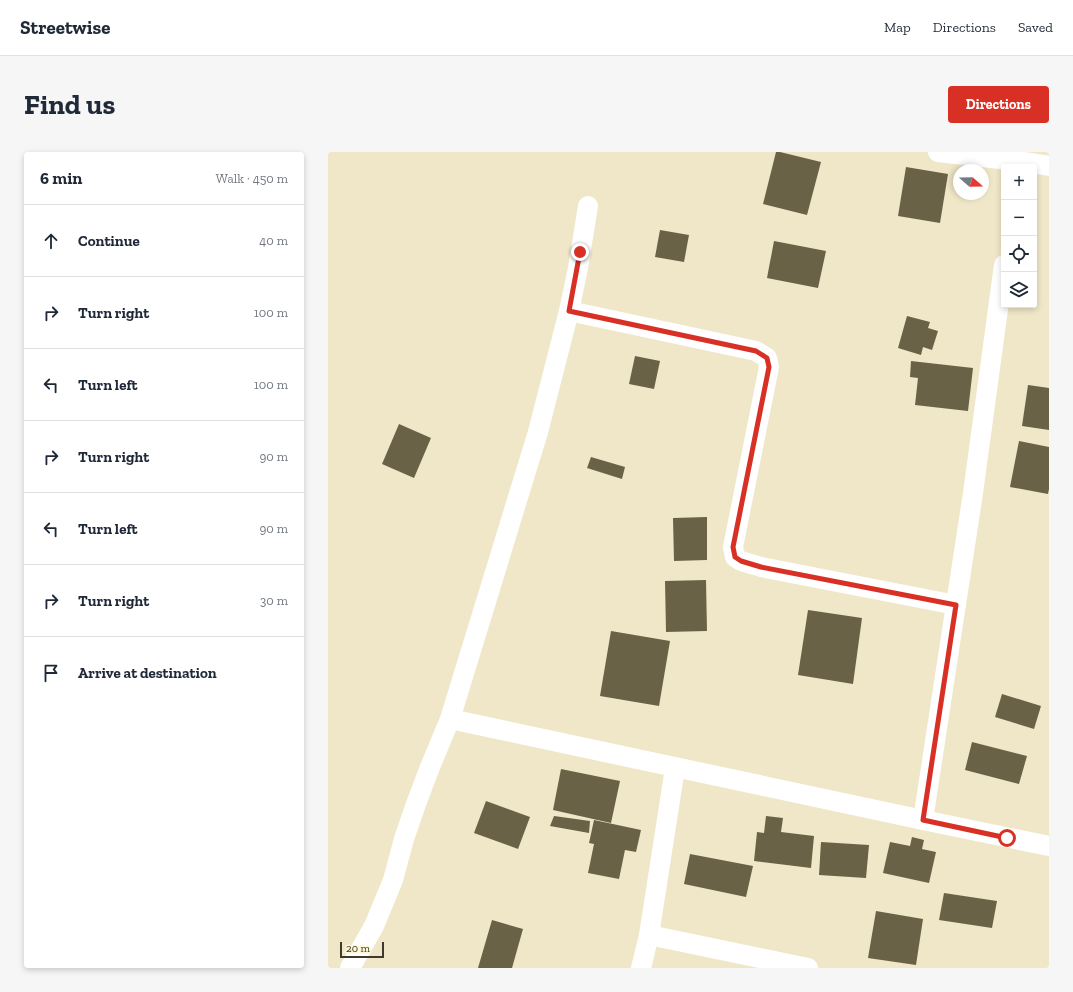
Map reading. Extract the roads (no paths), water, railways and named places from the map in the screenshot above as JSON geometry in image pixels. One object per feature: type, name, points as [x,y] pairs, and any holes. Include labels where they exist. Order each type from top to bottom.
[{"type":"street","points":[[938,152],[1018,164]]},
{"type":"street","points":[[1037,165],[1049,166]]},
{"type":"street","points":[[350,968],[374,926],[393,880],[404,839],[416,804],[450,719],[538,432],[569,311],[588,206]]},
{"type":"street","points":[[923,820],[956,605],[1003,272]]},
{"type":"street","points":[[569,311],[756,351],[767,358],[769,367],[733,547],[735,557],[741,561],[761,567],[956,605]]},
{"type":"street","points":[[450,719],[675,768],[1049,846]]},
{"type":"street","points":[[641,968],[649,935],[675,768]]},
{"type":"street","points":[[649,935],[808,968]]}]
